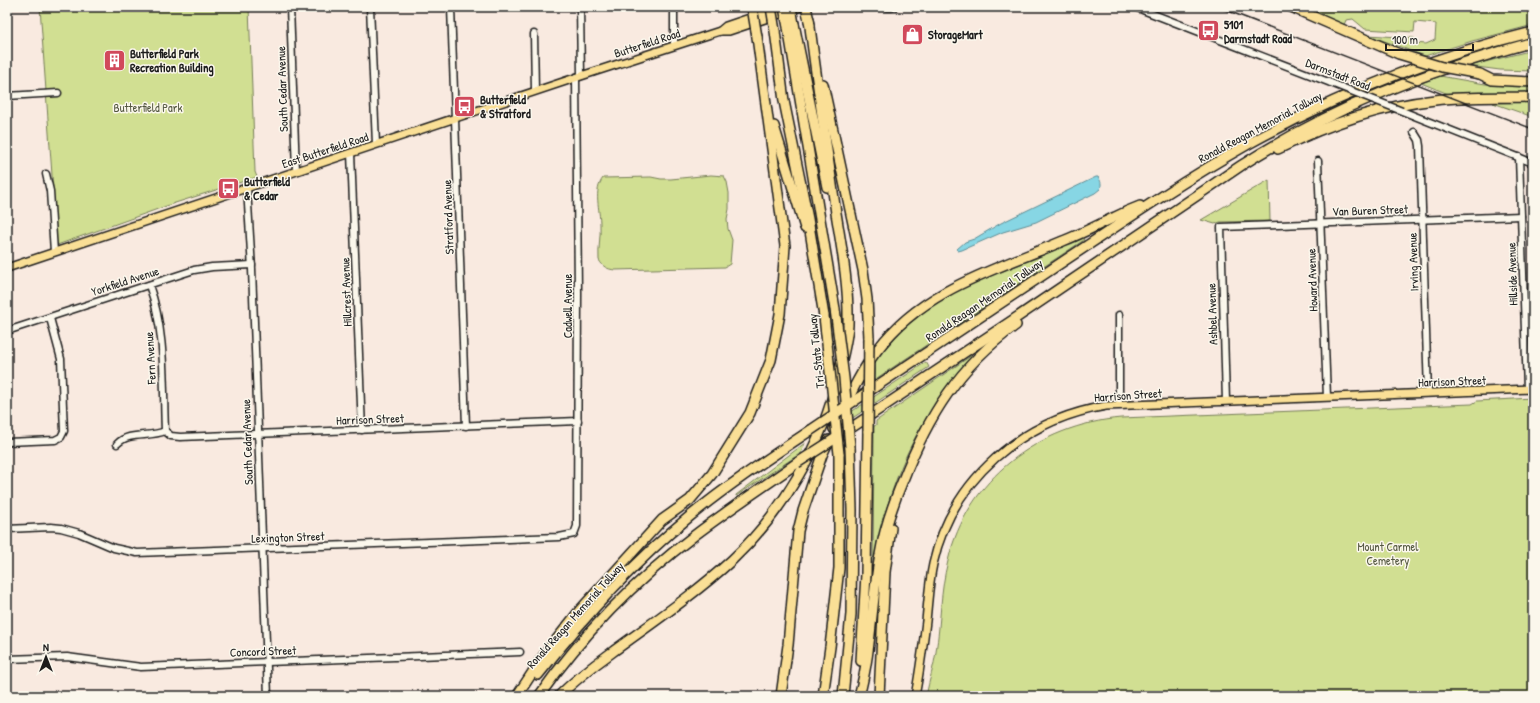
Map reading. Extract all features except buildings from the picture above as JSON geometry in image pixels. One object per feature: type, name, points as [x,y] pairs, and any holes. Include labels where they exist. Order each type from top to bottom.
[{"type":"highway","points":[[517,696],[542,658],[580,610],[662,520],[690,500],[712,474],[750,413],[771,360],[780,314],[785,246],[752,7]]},
{"type":"highway","name":"Tri-State Tollway","points":[[771,7],[784,100],[815,257],[824,316],[839,454],[839,568],[823,696]]},
{"type":"highway","name":"Tri-State Tollway","points":[[783,7],[791,25],[835,309],[844,378],[850,447],[852,510],[851,614],[842,696]]},
{"type":"highway","points":[[791,7],[791,25],[841,248]]},
{"type":"highway","points":[[806,7],[863,270],[867,299],[869,338],[868,431],[863,635],[858,696]]},
{"type":"highway","points":[[1291,7],[1399,54],[1442,67],[1480,74],[1533,77]]},
{"type":"highway","points":[[559,696],[587,671],[697,589],[732,560],[765,524],[797,478],[826,417],[835,390],[843,355],[848,312],[845,270],[809,19]]},
{"type":"highway","name":"Ronald Reagan Memorial Tollway","points":[[520,696],[584,618],[645,557],[689,517],[761,464],[811,430],[1153,202],[1250,144],[1343,97],[1407,70],[1533,32]]},
{"type":"highway","name":"Ronald Reagan Memorial Tollway","points":[[539,696],[568,657],[590,632],[647,576],[695,535],[797,463],[1242,165],[1312,124],[1364,99],[1447,68],[1533,42]]},
{"type":"highway","points":[[1480,74],[1492,80],[1533,82]]},
{"type":"highway","points":[[1242,165],[1328,126],[1378,110],[1436,99],[1533,97]]},
{"type":"highway","points":[[766,100],[800,214],[815,257]]},
{"type":"highway","points":[[781,696],[788,645],[798,536],[803,511],[822,454],[860,377],[877,350],[897,328],[917,310],[956,286],[990,270],[1064,241],[1136,207],[1153,202]]},
{"type":"highway","points":[[858,696],[869,648],[880,556],[889,517],[916,446],[946,394],[960,377],[1008,330],[1046,303],[1068,282]]},
{"type":"highway","points":[[879,696],[887,558],[894,514],[901,485]]},
{"type":"main road","name":"Butterfield Road","points":[[720,31],[726,26],[783,7]]},
{"type":"main road","name":"Butterfield Road","points":[[578,76],[801,7]]},
{"type":"main road","name":"East Butterfield Road","points":[[7,268],[578,76]]},
{"type":"main road","name":"Harrison Street","points":[[916,696],[933,563],[947,522],[968,487],[981,471],[1016,441],[1044,424],[1084,410],[1119,405],[1530,389]]},
{"type":"street","name":"South Cedar Avenue","points":[[290,7],[296,171]]},
{"type":"street","points":[[370,7],[376,144]]},
{"type":"street","name":"Stratford Avenue","points":[[450,7],[466,426]]},
{"type":"street","name":"Cadwell Avenue","points":[[574,534],[577,526],[578,76],[580,7]]},
{"type":"street","points":[[674,7],[674,46]]},
{"type":"street","points":[[887,7],[894,7]]},
{"type":"street","name":"Darmstadt Road","points":[[1135,7],[1533,163]]},
{"type":"street","points":[[534,34],[536,91]]},
{"type":"street","points":[[7,96],[58,93]]},
{"type":"street","name":"Irving Avenue","points":[[1414,132],[1419,140],[1420,146],[1428,393]]},
{"type":"street","name":"Hillcrest Avenue","points":[[350,153],[362,430]]},
{"type":"street","name":"Hillside Avenue","points":[[1519,157],[1530,389]]},
{"type":"street","name":"Howard Avenue","points":[[1318,161],[1327,397]]},
{"type":"street","points":[[46,174],[50,191],[54,252]]},
{"type":"street","name":"South Cedar Avenue","points":[[247,188],[252,265],[257,434],[268,696]]},
{"type":"street","name":"Van Buren Street","points":[[1221,227],[1521,216]]},
{"type":"street","name":"Ashbel Avenue","points":[[1221,227],[1226,401]]},
{"type":"street","name":"Yorkfield Avenue","points":[[7,331],[203,268],[252,265]]},
{"type":"street","name":"Fern Avenue","points":[[149,285],[156,304],[161,331],[165,431]]},
{"type":"street","points":[[1119,315],[1119,405]]},
{"type":"street","points":[[7,442],[54,440],[61,437],[64,431],[61,358],[50,318]]},
{"type":"street","name":"Harrison Street","points":[[165,431],[171,436],[180,437],[578,421]]},
{"type":"street","points":[[117,444],[122,439],[130,436],[150,436],[165,431]]},
{"type":"street","name":"Lexington Street","points":[[7,529],[61,528],[75,531],[114,548],[132,553],[551,537],[574,534]]},
{"type":"street","name":"Concord Street","points":[[7,659],[67,658],[141,667],[520,652]]},
{"type":"green space","name":"Butterfield Park","points":[[40,7],[249,7],[255,172],[257,177],[172,204],[57,245]]},
{"type":"green space","points":[[1305,7],[1533,7],[1533,25],[1472,41],[1425,56],[1368,35],[1414,38],[1414,43],[1426,44],[1435,40],[1436,24],[1415,22],[1414,32],[1365,29],[1353,19],[1346,20],[1344,25]]},
{"type":"green space","points":[[1533,50],[1533,71],[1500,70],[1469,66]]},
{"type":"green space","points":[[1440,76],[1485,84],[1533,87],[1533,93],[1451,95],[1421,83]]},
{"type":"green space","points":[[1533,102],[1533,117],[1493,103]]},
{"type":"green space","points":[[711,175],[724,176],[727,182],[729,209],[727,219],[728,229],[732,240],[730,264],[725,267],[615,270],[607,268],[602,264],[599,260],[600,218],[598,189],[603,178],[651,177],[671,179]]},
{"type":"green space","points":[[1269,180],[1270,221],[1220,222],[1215,224],[1201,220]]},
{"type":"green space","points":[[1082,237],[1084,240],[874,380],[875,360],[903,329],[945,297],[972,283],[1039,257]]},
{"type":"green space","points":[[972,355],[973,356],[932,409],[904,460],[891,494],[873,566],[874,426],[876,425],[876,421]]},
{"type":"green space","points":[[926,362],[929,367],[842,425],[848,414]]},
{"type":"green space","name":"Mount Carmel Cemetery","points":[[1533,398],[1533,696],[926,696],[936,652],[945,572],[958,532],[972,505],[989,482],[1011,461],[1035,445],[1062,432],[1091,423],[1121,418],[1472,404],[1477,401]]},
{"type":"green space","points":[[805,443],[801,453],[736,496],[736,495]]},
{"type":"water","points":[[1096,177],[1100,180],[1101,186],[1095,193],[1036,222],[1003,232],[958,251],[957,249],[965,242],[974,239],[1001,223]]},
{"type":"railway","points":[[1218,7],[1533,129]]},
{"type":"place","name":"5101 Darmstadt Road","points":[[1209,31]]},
{"type":"place","name":"StorageMart","points":[[913,34]]},
{"type":"place","name":"Butterfield Park Recreation Building","points":[[114,60]]},
{"type":"place","name":"Butterfield & Stratford","points":[[465,106]]},
{"type":"place","name":"Butterfield & Cedar","points":[[228,188]]}]
